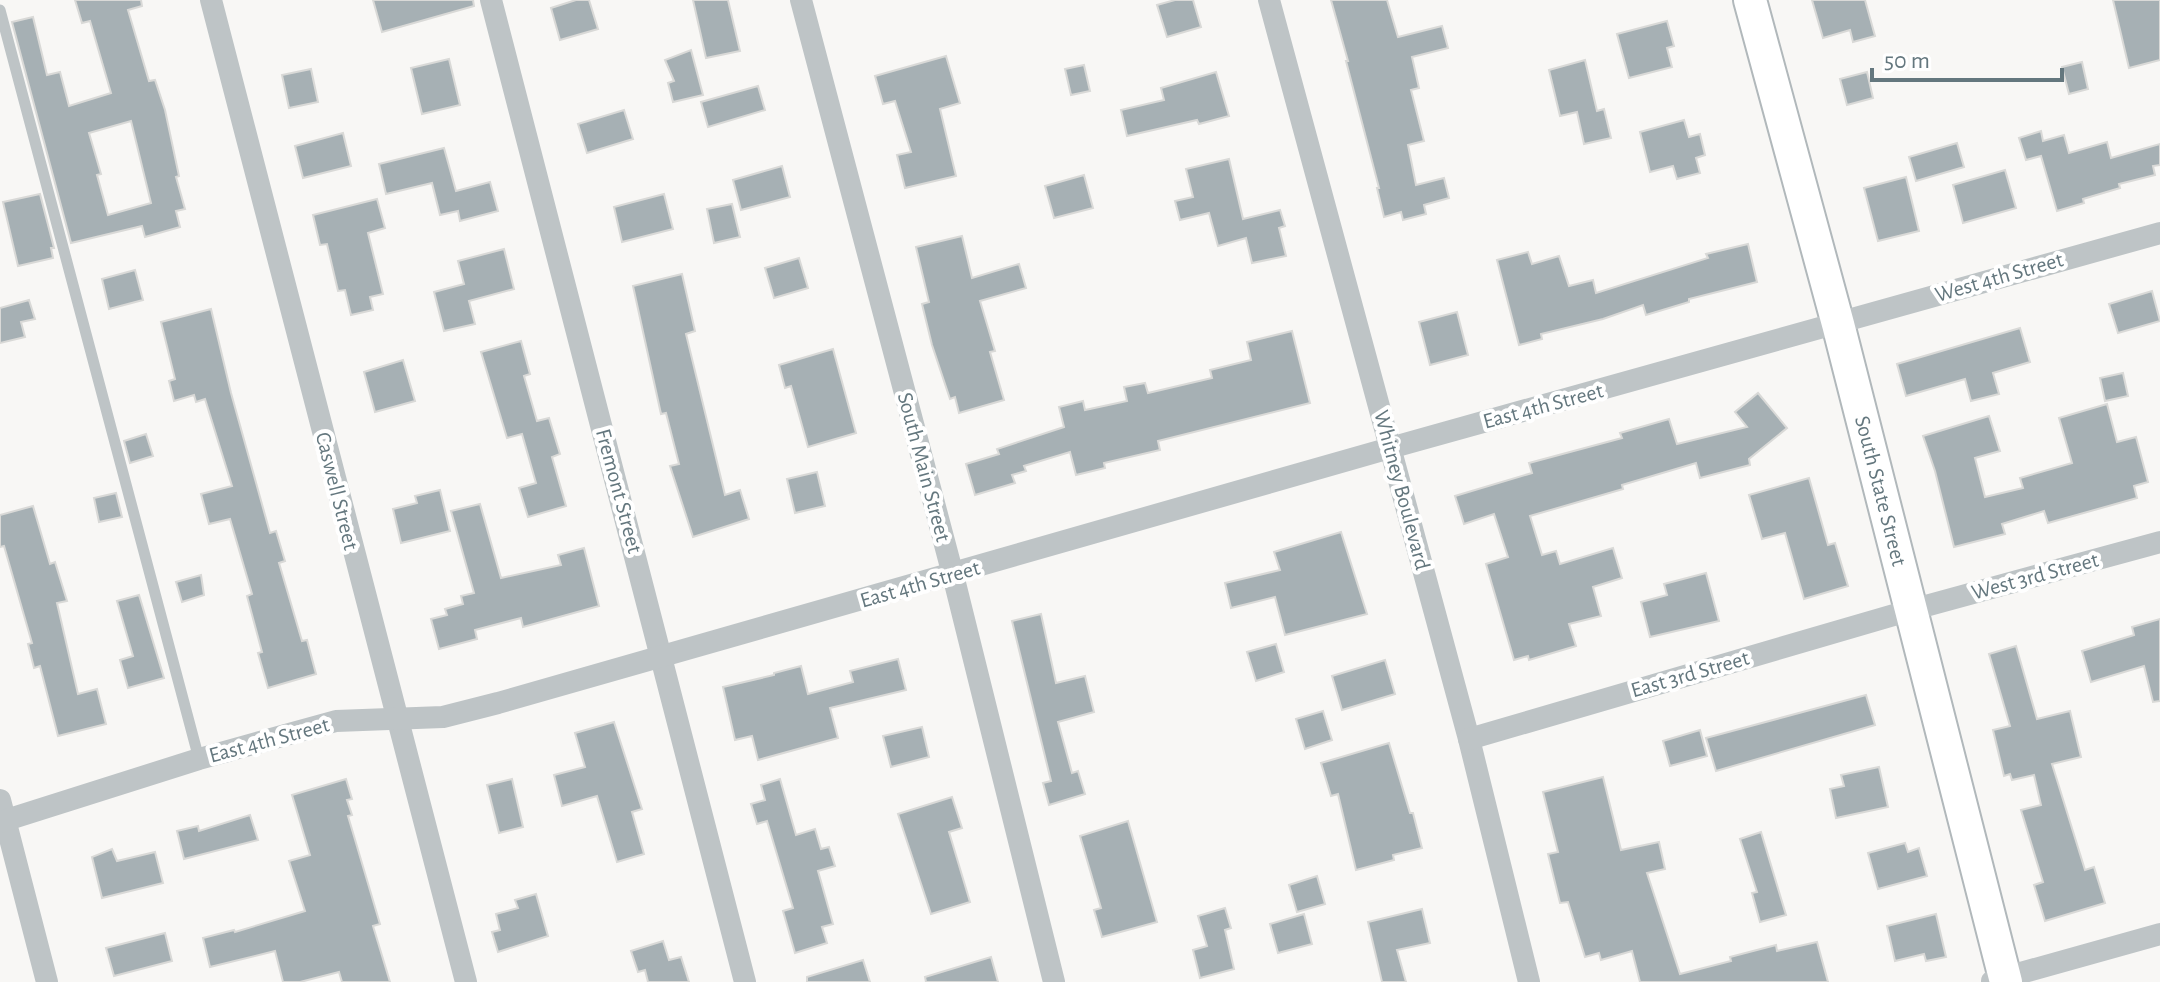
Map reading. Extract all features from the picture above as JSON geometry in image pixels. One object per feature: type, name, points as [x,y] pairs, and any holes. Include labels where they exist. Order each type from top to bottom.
[{"type":"main road","name":"South State Street","points":[[1750,0],[1838,324],[1911,610],[2000,980]]},
{"type":"street","name":"Caswell Street","points":[[211,0],[466,982]]},
{"type":"street","name":"Fremont Street","points":[[491,0],[745,982]]},
{"type":"street","name":"South Main Street","points":[[801,0],[953,575],[1054,982]]},
{"type":"street","name":"Whitney Boulevard","points":[[1269,0],[1469,739],[1529,982]]},
{"type":"street","name":"West 4th Street","points":[[1838,324],[2160,233]]},
{"type":"street","name":"East 4th Street","points":[[2,814],[336,721],[443,717],[1838,324]]},
{"type":"street","name":"West 3rd Street","points":[[1911,610],[2160,542]]},
{"type":"street","name":"East 3rd Street","points":[[1469,739],[1911,610]]},
{"type":"street","points":[[2,814],[47,982]]},
{"type":"street","points":[[2000,980],[2160,934]]},
{"type":"lane","points":[[0,10],[199,759]]},
{"type":"building","points":[[75,0],[141,0],[142,6],[128,10],[149,81],[155,80],[165,110],[179,176],[176,177],[185,209],[176,211],[180,227],[145,237],[142,226],[71,243],[12,22],[33,17],[47,75],[60,72],[69,106],[111,93],[90,21],[82,23]],"holes":[[[131,121],[151,203],[108,215],[97,175],[101,174],[89,133]]]},
{"type":"building","points":[[373,0],[473,0],[474,6],[382,32]]},
{"type":"building","points":[[576,0],[589,0],[598,29],[560,40],[551,8]]},
{"type":"building","points":[[693,0],[728,0],[740,51],[706,58]]},
{"type":"building","points":[[1175,0],[1193,0],[1201,27],[1167,37],[1157,5]]},
{"type":"building","points":[[1331,0],[1387,0],[1398,37],[1442,26],[1448,48],[1412,57],[1419,88],[1411,90],[1424,141],[1408,145],[1416,185],[1444,178],[1449,198],[1424,205],[1426,214],[1403,220],[1401,212],[1384,217]]},
{"type":"building","points":[[1812,0],[1865,0],[1875,36],[1853,42],[1850,30],[1823,38]]},
{"type":"building","points":[[2113,0],[2160,0],[2160,60],[2129,68]]},
{"type":"building","points":[[1667,21],[1674,46],[1667,48],[1672,67],[1629,78],[1617,34]]},
{"type":"building","points":[[691,50],[703,95],[673,102],[668,83],[674,81],[665,60]]},
{"type":"building","points":[[946,56],[960,103],[940,109],[956,176],[905,188],[897,155],[911,152],[895,101],[883,104],[875,76]]},
{"type":"building","points":[[449,59],[460,105],[422,114],[411,68]]},
{"type":"building","points":[[1585,60],[1597,111],[1604,109],[1611,138],[1584,144],[1577,112],[1560,116],[1549,70]]},
{"type":"building","points":[[2082,62],[2088,89],[2069,94],[2062,67]]},
{"type":"building","points":[[1084,65],[1090,91],[1071,95],[1065,69]]},
{"type":"building","points":[[311,69],[318,102],[289,108],[282,75]]},
{"type":"building","points":[[1216,72],[1229,116],[1127,136],[1121,110],[1164,100],[1161,88]]},
{"type":"building","points":[[1867,72],[1873,98],[1847,105],[1840,79]]},
{"type":"building","points":[[758,86],[765,110],[708,127],[701,102]]},
{"type":"building","points":[[624,110],[633,139],[587,153],[578,124]]},
{"type":"building","points":[[1684,120],[1689,137],[1700,134],[1705,155],[1696,158],[1700,173],[1677,179],[1673,166],[1650,172],[1640,132]]},
{"type":"building","points":[[2041,131],[2043,141],[2064,135],[2069,153],[2107,142],[2111,158],[2160,144],[2160,165],[2153,166],[2155,175],[2119,184],[2120,188],[2057,211],[2041,156],[2026,160],[2019,138]]},
{"type":"building","points":[[343,133],[351,166],[303,178],[295,146]]},
{"type":"building","points":[[1957,143],[1964,167],[1916,181],[1909,157]]},
{"type":"building","points":[[444,148],[456,191],[490,182],[498,211],[460,221],[458,211],[440,215],[432,183],[386,194],[379,164]]},
{"type":"building","points":[[1229,159],[1243,219],[1280,210],[1285,226],[1279,228],[1286,256],[1252,263],[1246,238],[1218,246],[1209,213],[1180,220],[1175,201],[1193,197],[1186,169]]},
{"type":"building","points":[[782,166],[790,197],[741,210],[733,180]]},
{"type":"building","points":[[2005,170],[2016,208],[1963,223],[1953,185]]},
{"type":"building","points":[[1084,175],[1093,208],[1054,218],[1045,186]]},
{"type":"building","points":[[1906,177],[1919,231],[1878,241],[1864,188]]},
{"type":"building","points":[[40,194],[54,248],[51,248],[53,258],[18,266],[3,202]]},
{"type":"building","points":[[664,194],[673,229],[622,242],[614,207]]},
{"type":"building","points":[[377,199],[385,228],[368,233],[383,294],[370,297],[373,310],[351,315],[345,290],[338,291],[327,244],[320,245],[313,215]]},
{"type":"building","points":[[732,204],[740,237],[714,243],[707,209]]},
{"type":"building","points":[[962,236],[972,278],[1019,264],[1026,288],[980,301],[995,351],[990,352],[1004,400],[959,413],[955,397],[950,399],[932,345],[922,304],[929,302],[916,247]]},
{"type":"building","points":[[1748,244],[1757,282],[1689,299],[1689,302],[1646,315],[1643,305],[1603,319],[1541,334],[1542,339],[1519,345],[1497,260],[1528,252],[1532,264],[1559,256],[1569,286],[1593,280],[1596,293],[1708,258],[1706,254]]},
{"type":"building","points":[[504,249],[514,289],[469,301],[475,324],[444,331],[434,292],[464,284],[458,261]]},
{"type":"building","points":[[799,258],[808,288],[774,298],[765,268]]},
{"type":"building","points":[[135,270],[143,300],[109,309],[102,279]]},
{"type":"building","points":[[682,274],[695,331],[686,334],[725,495],[740,490],[749,519],[693,537],[670,466],[679,464],[666,413],[661,414],[633,286]]},
{"type":"building","points":[[2152,291],[2160,321],[2118,333],[2109,304]]},
{"type":"building","points":[[29,300],[35,319],[21,322],[25,337],[0,343],[0,308]]},
{"type":"building","points":[[211,309],[270,533],[276,531],[285,561],[279,563],[302,641],[307,640],[316,674],[268,688],[247,596],[252,594],[230,519],[209,524],[201,494],[232,486],[205,399],[196,402],[194,395],[174,401],[169,381],[175,379],[161,322]]},
{"type":"building","points":[[1457,312],[1468,355],[1430,365],[1419,322]]},
{"type":"building","points":[[2020,328],[2030,362],[1993,373],[1999,394],[1971,401],[1965,379],[1906,396],[1897,364]]},
{"type":"building","points":[[1292,331],[1310,403],[1158,441],[1160,450],[1104,463],[1105,468],[1076,475],[1070,452],[1024,466],[1026,471],[1012,475],[1015,483],[975,495],[966,464],[999,454],[997,449],[1064,427],[1059,407],[1083,401],[1085,410],[1127,401],[1124,387],[1145,383],[1148,393],[1212,378],[1210,370],[1251,360],[1247,342]]},
{"type":"building","points":[[521,341],[530,374],[524,376],[537,421],[549,418],[560,454],[552,457],[566,506],[528,517],[519,488],[536,483],[522,434],[507,438],[481,352]]},
{"type":"building","points":[[833,349],[856,433],[808,447],[791,386],[785,388],[779,365]]},
{"type":"building","points":[[403,360],[415,401],[375,412],[364,372]]},
{"type":"building","points":[[2123,373],[2128,396],[2105,401],[2100,378]]},
{"type":"building","points":[[1758,393],[1787,428],[1749,459],[1750,465],[1700,478],[1696,463],[1622,485],[1623,489],[1530,516],[1542,555],[1556,551],[1560,564],[1613,548],[1622,578],[1593,587],[1601,616],[1569,624],[1576,646],[1529,660],[1528,656],[1514,660],[1486,564],[1508,557],[1494,514],[1464,524],[1455,496],[1532,473],[1529,463],[1622,438],[1620,433],[1669,419],[1677,444],[1747,427],[1735,412]]},
{"type":"building","points":[[2107,404],[2117,442],[2136,437],[2148,482],[2134,486],[2137,498],[2048,523],[2044,511],[2002,524],[2005,534],[1954,547],[1923,436],[1989,416],[2000,451],[1975,458],[1985,497],[2023,488],[2020,478],[2072,463],[2059,418]]},
{"type":"building","points":[[146,434],[153,456],[130,463],[124,441]]},
{"type":"building","points":[[817,472],[825,506],[795,513],[787,479]]},
{"type":"building","points":[[1809,478],[1828,545],[1835,543],[1848,586],[1804,599],[1785,533],[1762,539],[1749,495]]},
{"type":"building","points":[[440,490],[450,531],[401,543],[393,509],[417,503],[415,496]]},
{"type":"building","points":[[116,493],[122,517],[99,522],[94,498]]},
{"type":"building","points":[[480,504],[501,578],[561,565],[558,555],[584,548],[599,606],[523,627],[521,618],[475,630],[477,639],[439,649],[431,619],[447,615],[445,609],[463,604],[461,596],[474,593],[451,511]]},
{"type":"building","points":[[33,506],[50,564],[55,562],[67,601],[57,603],[78,694],[97,689],[106,724],[58,736],[40,666],[34,668],[28,644],[32,643],[4,546],[0,547],[0,515]]},
{"type":"building","points":[[1341,532],[1367,614],[1285,635],[1275,597],[1231,608],[1225,583],[1280,570],[1274,552]]},
{"type":"building","points":[[1706,573],[1719,621],[1650,637],[1641,602],[1667,595],[1664,584]]},
{"type":"building","points":[[201,575],[204,595],[182,602],[176,582]]},
{"type":"building","points":[[139,595],[164,678],[128,688],[120,660],[133,656],[117,601]]},
{"type":"building","points":[[1041,614],[1056,683],[1085,676],[1094,712],[1058,722],[1072,773],[1078,771],[1085,794],[1049,805],[1043,783],[1051,781],[1012,621]]},
{"type":"building","points":[[2160,619],[2160,701],[2153,702],[2144,666],[2091,682],[2082,651],[2134,635],[2132,627]]},
{"type":"building","points":[[1276,644],[1284,672],[1256,681],[1247,652]]},
{"type":"building","points":[[2016,646],[2037,719],[2070,711],[2081,757],[2052,764],[2085,870],[2094,867],[2105,903],[2045,921],[2034,885],[2043,882],[2021,810],[2041,805],[2034,775],[2012,780],[2010,774],[2004,776],[1993,730],[2010,726],[1989,654]]},
{"type":"building","points":[[898,659],[906,690],[830,708],[838,738],[758,760],[752,736],[735,740],[723,687],[801,666],[808,694],[853,682],[850,671]]},
{"type":"building","points":[[1385,660],[1395,694],[1342,710],[1332,676]]},
{"type":"building","points":[[1866,695],[1875,725],[1716,771],[1706,738]]},
{"type":"building","points":[[1323,711],[1332,740],[1305,749],[1296,719]]},
{"type":"building","points":[[614,722],[642,809],[632,812],[644,854],[617,862],[597,796],[562,806],[554,775],[585,767],[575,733]]},
{"type":"building","points":[[922,727],[929,757],[891,767],[883,736]]},
{"type":"building","points":[[1700,730],[1707,756],[1670,766],[1663,741]]},
{"type":"building","points":[[1389,743],[1422,848],[1393,855],[1394,860],[1356,870],[1338,794],[1331,796],[1321,763]]},
{"type":"building","points":[[1879,767],[1888,807],[1836,818],[1830,789],[1844,786],[1841,775]]},
{"type":"building","points":[[1603,777],[1621,850],[1659,842],[1665,869],[1647,873],[1680,974],[1776,945],[1777,951],[1817,942],[1828,982],[1640,982],[1632,951],[1601,960],[1599,953],[1585,957],[1568,902],[1560,903],[1548,854],[1558,852],[1543,792]]},
{"type":"building","points":[[346,779],[352,799],[347,800],[352,815],[348,816],[380,924],[373,926],[390,982],[342,982],[339,972],[300,982],[283,982],[275,951],[210,967],[203,938],[305,911],[289,861],[310,855],[292,795]]},
{"type":"building","points":[[512,779],[523,827],[499,833],[487,785]]},
{"type":"building","points":[[780,779],[796,835],[815,829],[821,849],[829,847],[835,866],[818,871],[833,924],[822,927],[827,943],[795,953],[783,911],[793,908],[767,821],[757,824],[751,804],[765,800],[761,785]]},
{"type":"building","points":[[952,797],[962,828],[949,832],[970,902],[931,914],[898,814]]},
{"type":"building","points":[[250,815],[258,840],[184,859],[177,831],[198,826],[199,831]]},
{"type":"building","points":[[1128,821],[1157,922],[1102,937],[1094,910],[1101,908],[1080,836]]},
{"type":"building","points":[[1761,832],[1786,915],[1760,922],[1752,893],[1757,892],[1740,839]]},
{"type":"building","points":[[1905,843],[1908,852],[1919,848],[1927,876],[1878,889],[1868,853]]},
{"type":"building","points":[[112,849],[117,861],[155,852],[163,883],[102,898],[92,857]]},
{"type":"building","points":[[1317,876],[1325,904],[1297,912],[1289,885]]},
{"type":"building","points":[[536,894],[548,936],[498,952],[492,932],[500,930],[496,914],[518,908],[515,900]]},
{"type":"building","points":[[1225,908],[1231,928],[1225,930],[1234,969],[1200,978],[1193,950],[1207,946],[1198,916]]},
{"type":"building","points":[[1422,909],[1430,943],[1397,950],[1406,982],[1382,982],[1368,922]]},
{"type":"building","points":[[1304,914],[1312,944],[1278,953],[1270,924]]},
{"type":"building","points":[[1936,914],[1946,957],[1926,961],[1924,954],[1895,961],[1887,926]]},
{"type":"building","points":[[165,933],[172,961],[114,976],[106,948]]},
{"type":"building","points":[[663,941],[669,960],[681,957],[689,982],[648,982],[645,970],[638,972],[631,951]]},
{"type":"building","points":[[991,957],[998,982],[926,982],[925,977]]},
{"type":"building","points":[[863,960],[870,982],[807,982],[807,977]]}]
